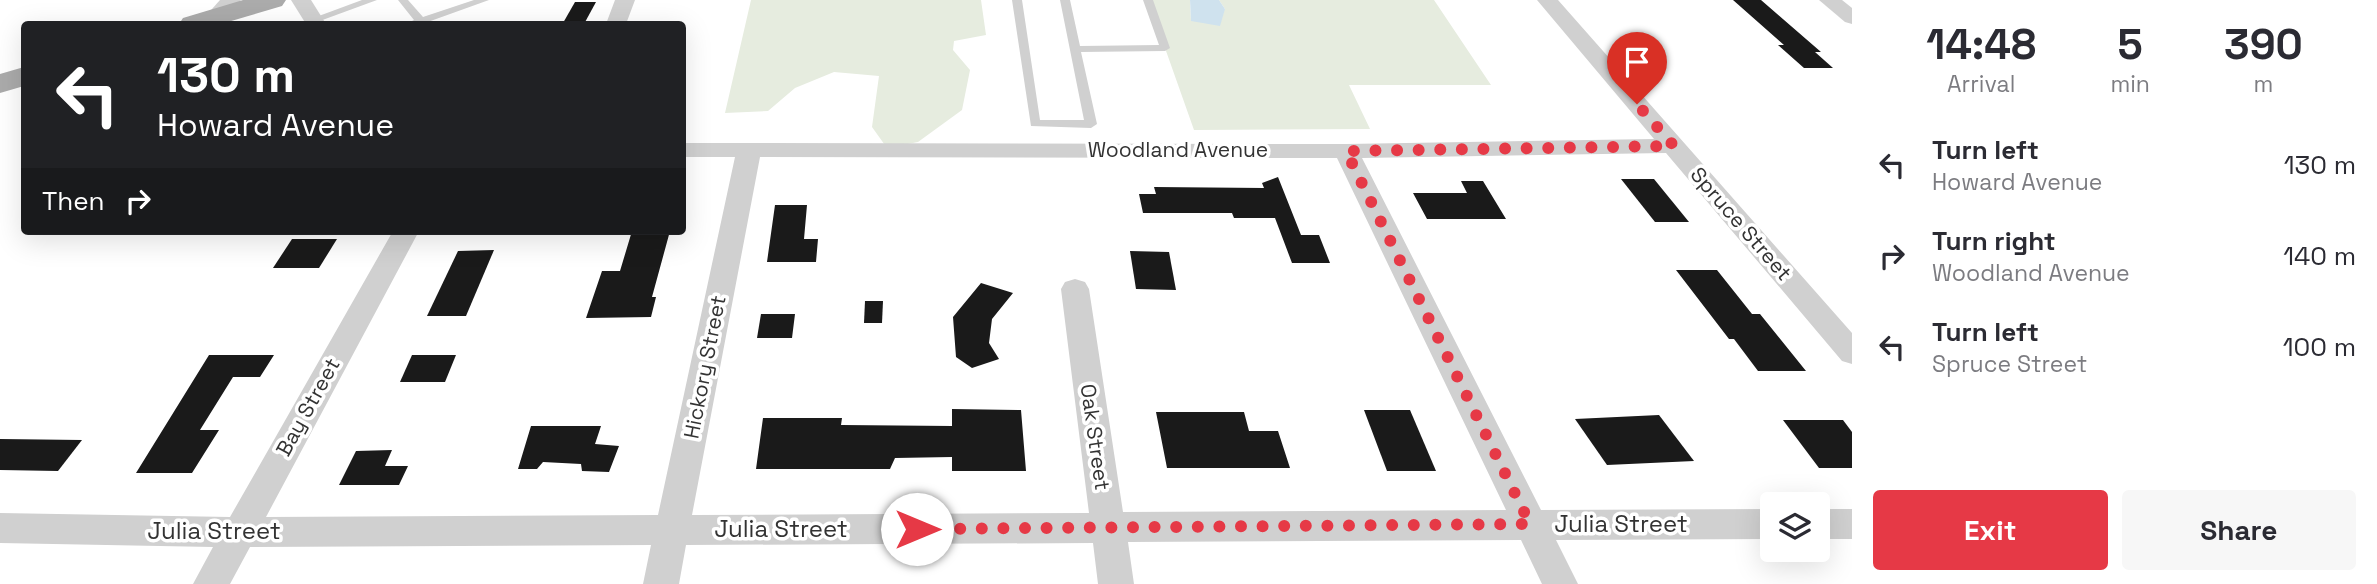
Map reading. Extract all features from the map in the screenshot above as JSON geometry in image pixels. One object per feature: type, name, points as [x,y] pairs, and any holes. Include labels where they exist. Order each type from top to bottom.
[{"type":"main road","points":[[213,14],[272,0]]},
{"type":"main road","points":[[0,84],[21,77]]},
{"type":"street","points":[[301,0],[313,21]]},
{"type":"street","points":[[617,21],[625,0]]},
{"type":"street","name":"Spruce Street","points":[[1547,0],[1852,353]]},
{"type":"street","name":"Woodland Avenue","points":[[686,150],[1346,151],[1674,146]]},
{"type":"street","name":"Hickory Street","points":[[661,584],[749,150]]},
{"type":"street","points":[[1346,151],[1560,584]]},
{"type":"street","name":"Bay Street","points":[[211,584],[403,235]]},
{"type":"street","name":"Oak Street","points":[[1075,289],[1116,584]]},
{"type":"street","name":"Julia Street","points":[[0,528],[239,532],[1760,524]]},
{"type":"street","points":[[1830,524],[1852,524]]},
{"type":"lane","points":[[317,21],[372,0]]},
{"type":"lane","points":[[403,0],[415,21]]},
{"type":"lane","points":[[422,21],[484,0]]},
{"type":"lane","points":[[1017,0],[1035,124],[1091,124],[1065,0]]},
{"type":"lane","points":[[1076,49],[1165,48],[1148,0]]},
{"type":"shaded area","points":[[751,0],[981,0],[986,35],[954,41],[953,50],[970,70],[962,110],[918,142],[887,148],[872,127],[879,76],[834,72],[795,88],[768,111],[725,113]]},
{"type":"shaded area","points":[[1148,0],[1190,0],[1191,21],[1225,9],[1219,0],[1434,0],[1491,85],[1349,85],[1370,129],[1194,130]]},
{"type":"water","points":[[1190,0],[1219,0],[1225,9],[1220,26],[1191,21]]},
{"type":"building","points":[[1733,0],[1761,0],[1821,52],[1815,52],[1833,68],[1804,68],[1778,45],[1784,45]]},
{"type":"building","points":[[575,2],[596,2],[586,21],[564,21]]},
{"type":"building","points":[[1278,177],[1301,235],[1319,235],[1330,263],[1292,263],[1275,218],[1234,218],[1232,213],[1143,213],[1139,194],[1156,194],[1154,187],[1264,188],[1262,183]]},
{"type":"building","points":[[1621,179],[1654,179],[1689,222],[1655,222]]},
{"type":"building","points":[[1461,181],[1483,181],[1506,219],[1427,219],[1413,193],[1467,193]]},
{"type":"building","points":[[775,205],[807,205],[804,239],[818,239],[816,262],[767,262]]},
{"type":"building","points":[[631,235],[669,235],[652,297],[656,297],[651,317],[586,318],[602,271],[620,271]]},
{"type":"building","points":[[292,239],[337,239],[319,268],[273,268]]},
{"type":"building","points":[[494,250],[466,316],[427,316],[458,251]]},
{"type":"building","points":[[1130,251],[1169,252],[1176,290],[1136,289]]},
{"type":"building","points":[[1676,270],[1717,270],[1752,314],[1760,314],[1806,371],[1758,371],[1734,339],[1729,339]]},
{"type":"building","points":[[981,283],[1013,293],[992,319],[989,343],[999,359],[972,368],[956,357],[953,317]]},
{"type":"building","points":[[865,301],[883,301],[882,323],[864,323]]},
{"type":"building","points":[[761,314],[795,314],[792,338],[757,338]]},
{"type":"building","points":[[209,355],[274,355],[260,377],[233,377],[200,430],[219,430],[192,473],[136,473]]},
{"type":"building","points":[[412,355],[456,355],[445,382],[400,382]]},
{"type":"building","points":[[952,409],[1021,410],[1026,471],[952,471],[952,457],[895,458],[890,469],[756,469],[763,418],[842,418],[841,425],[952,426]]},
{"type":"building","points":[[1364,410],[1410,410],[1436,471],[1387,471]]},
{"type":"building","points":[[1156,412],[1244,412],[1249,431],[1278,431],[1290,468],[1167,468]]},
{"type":"building","points":[[1659,415],[1694,461],[1607,465],[1575,419]]},
{"type":"building","points":[[1783,420],[1843,420],[1852,432],[1852,468],[1819,468]]},
{"type":"building","points":[[531,426],[601,426],[595,444],[619,446],[609,472],[582,471],[581,464],[543,462],[537,469],[518,469]]},
{"type":"building","points":[[0,439],[82,440],[58,471],[0,470]]},
{"type":"building","points":[[392,450],[385,466],[408,466],[399,485],[339,485],[356,451]]},
{"type":"route","points":[[917,529],[1530,524],[1346,151],[1674,146],[1637,104]]}]
